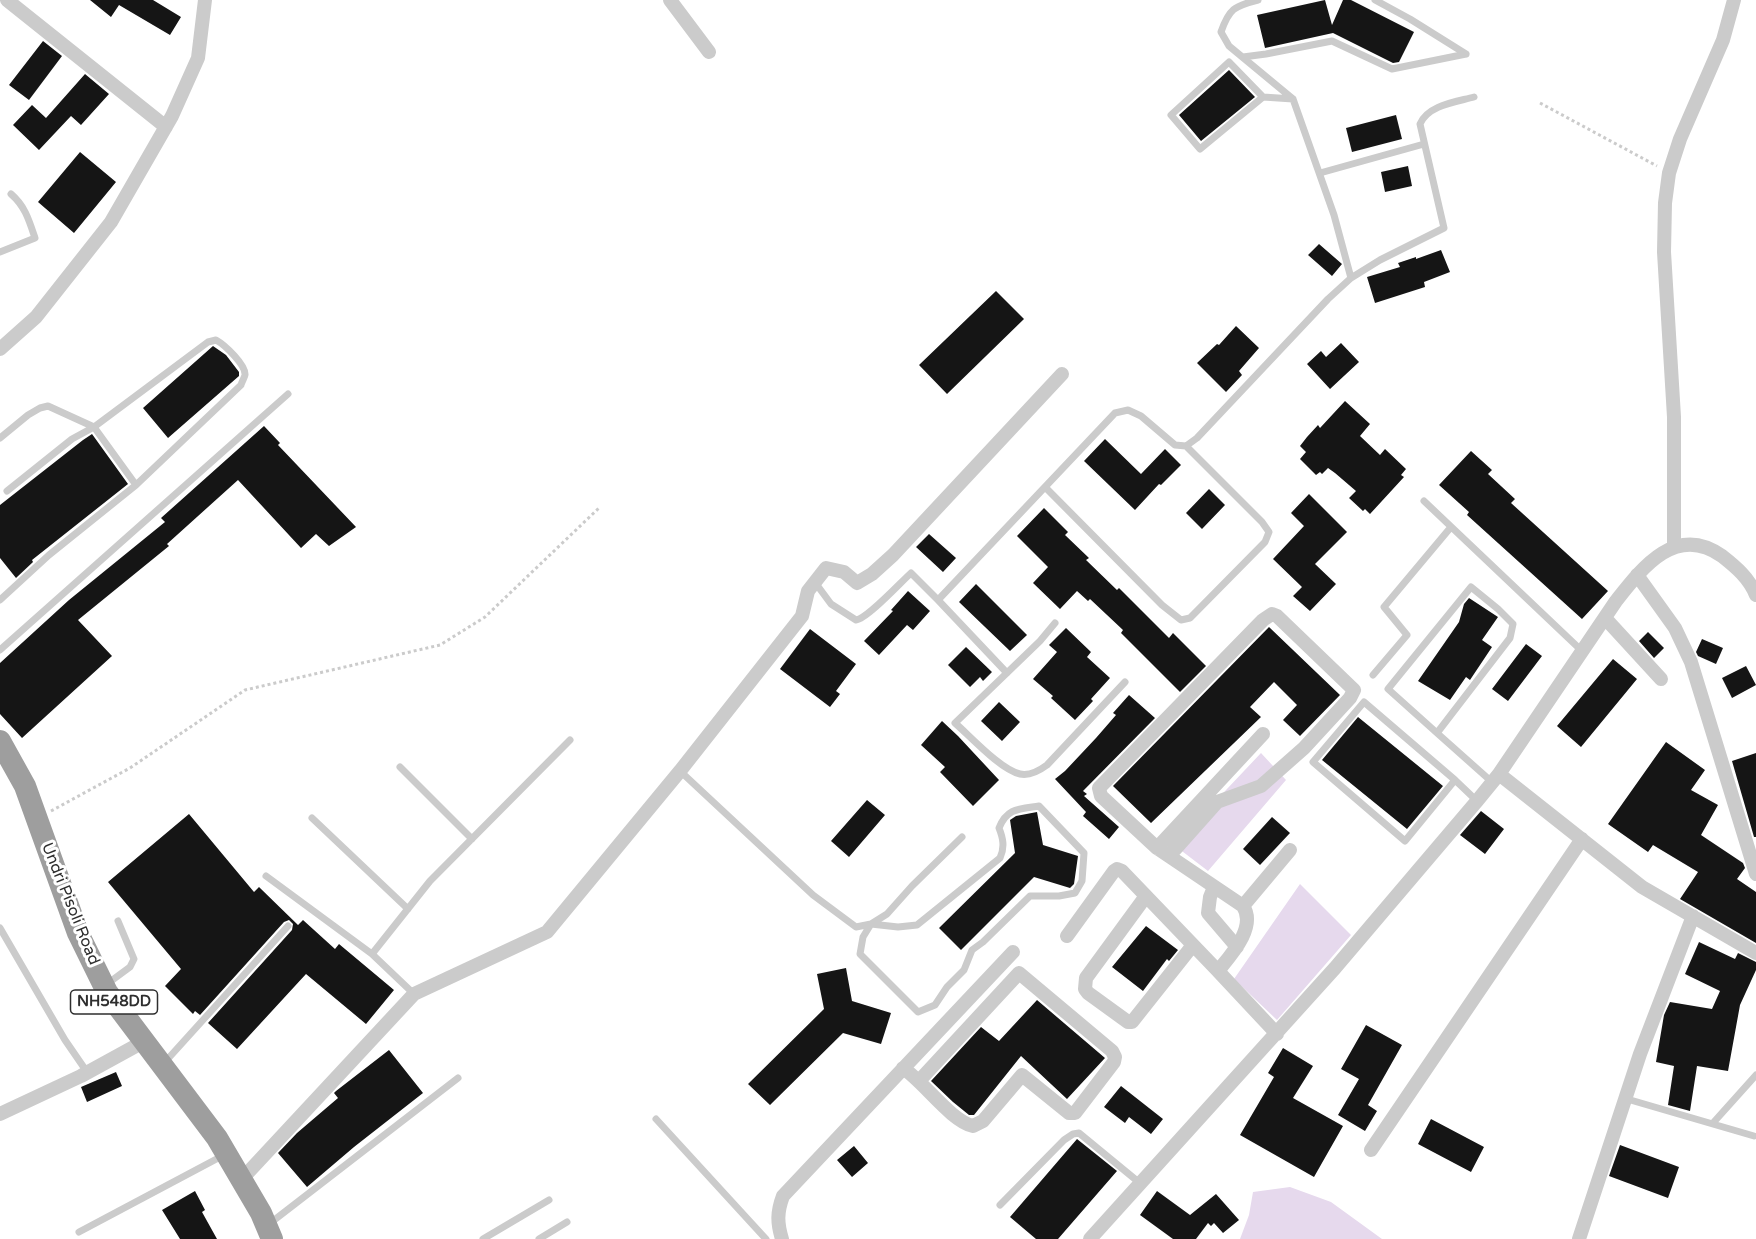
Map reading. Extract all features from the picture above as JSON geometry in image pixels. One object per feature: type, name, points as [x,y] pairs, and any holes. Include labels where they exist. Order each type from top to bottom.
[{"type":"highway","name":"Undri Pisoli Road","points":[[0,741],[25,786],[78,933],[104,986],[143,1042],[217,1138],[270,1232]]},
{"type":"street","points":[[7,0],[166,127]]},
{"type":"street","points":[[0,349],[36,317],[111,222],[166,127],[198,58],[205,0]]},
{"type":"street","points":[[670,0],[709,52]]},
{"type":"street","points":[[1674,546],[1674,417],[1664,252],[1665,203],[1669,172],[1680,140],[1723,40],[1734,0]]},
{"type":"street","points":[[241,1180],[414,994],[547,932],[680,771],[802,616],[808,591],[814,581],[826,568],[844,572],[856,583],[872,574],[893,555],[1062,374]]},
{"type":"street","points":[[1090,1239],[1335,969],[1477,801],[1605,618],[1637,575],[1658,554],[1674,546],[1691,545],[1713,550],[1738,568],[1756,595]]},
{"type":"street","points":[[1637,575],[1675,628],[1691,662],[1756,874]]},
{"type":"street","points":[[1163,852],[1217,802],[1262,786],[1304,748],[1350,698],[1354,690],[1277,616],[1272,614],[1263,620],[1099,788],[1101,796],[1163,852],[1243,906],[1248,919],[1237,947],[1218,971]]},
{"type":"street","points":[[1605,618],[1661,680]]},
{"type":"street","points":[[1163,852],[1263,734]]},
{"type":"street","points":[[1495,778],[1582,839],[1642,887],[1756,953]]},
{"type":"street","points":[[1371,1150],[1582,839]]},
{"type":"street","points":[[1243,906],[1290,850]]},
{"type":"street","points":[[1067,936],[1114,871],[1117,869],[1122,871],[1276,1034]]},
{"type":"street","points":[[1214,887],[1208,913],[1237,947]]},
{"type":"street","points":[[1146,896],[1086,978],[1085,989],[1088,993],[1128,1022],[1132,1022],[1193,945]]},
{"type":"street","points":[[1579,1239],[1640,1054],[1693,916]]},
{"type":"street","points":[[782,1239],[778,1226],[778,1212],[783,1196],[1013,952]]},
{"type":"street","points":[[903,1068],[952,1114],[973,1126],[983,1120],[1022,1075],[1069,1113],[1075,1113],[1114,1062],[1115,1057],[1112,1051],[1018,974],[919,1081]]},
{"type":"street","points":[[0,1114],[143,1042]]},
{"type":"lane","points":[[1258,0],[1238,5],[1227,16],[1221,32],[1229,46],[1293,99],[1320,173],[1351,278]]},
{"type":"lane","points":[[1243,57],[1332,41],[1392,69],[1466,54],[1375,0]]},
{"type":"lane","points":[[1263,97],[1200,149],[1171,115],[1229,62],[1263,97],[1293,99]]},
{"type":"lane","points":[[1186,446],[1197,438],[1351,278],[1380,260],[1444,228],[1420,124],[1422,117],[1437,108],[1474,97]]},
{"type":"lane","points":[[1320,173],[1424,144]]},
{"type":"lane","points":[[0,252],[35,238],[27,213],[11,194]]},
{"type":"lane","points":[[0,600],[49,555],[136,485],[241,385],[245,376],[244,367],[223,344],[216,340],[208,342],[94,427],[72,440],[7,492]]},
{"type":"lane","points":[[0,650],[288,394]]},
{"type":"lane","points":[[0,438],[28,415],[48,406],[94,427],[136,485]]},
{"type":"lane","points":[[938,600],[1045,487],[1116,413],[1128,411],[1141,416],[1175,445],[1186,446],[1262,522],[1269,532],[1265,542],[1190,618],[1180,620],[1162,605],[1045,487]]},
{"type":"lane","points":[[1424,501],[1582,651]]},
{"type":"lane","points":[[1373,675],[1407,635],[1384,607],[1451,527]]},
{"type":"lane","points":[[814,581],[831,604],[856,620],[861,620],[911,573],[1007,673]]},
{"type":"lane","points":[[1437,733],[1510,638],[1513,624],[1471,587],[1388,689],[1437,733],[1495,778]]},
{"type":"lane","points":[[1054,622],[1040,641],[956,723],[1006,768],[1022,775],[1035,773],[1047,765],[1125,682]]},
{"type":"lane","points":[[1455,780],[1405,840],[1313,762],[1364,702],[1455,780],[1477,801]]},
{"type":"lane","points":[[372,954],[430,881],[570,740]]},
{"type":"lane","points":[[400,767],[472,839]]},
{"type":"lane","points":[[680,771],[813,895],[856,927],[870,924],[898,927],[917,925],[991,867],[1003,852],[1003,838],[999,828],[1003,818],[1015,809],[1039,806],[1084,853],[1082,881],[1075,893],[1059,896],[1030,896],[972,950],[964,970],[947,987],[935,1005],[918,1012],[860,954],[863,938],[870,924],[887,914],[962,837]]},
{"type":"lane","points":[[312,818],[408,909]]},
{"type":"lane","points":[[266,876],[372,954],[414,994]]},
{"type":"lane","points":[[104,986],[130,967],[134,959],[118,921]]},
{"type":"lane","points":[[161,1066],[288,926]]},
{"type":"lane","points":[[0,928],[65,1040],[87,1072]]},
{"type":"lane","points":[[1713,1123],[1756,1075]]},
{"type":"lane","points":[[270,1232],[458,1078]]},
{"type":"lane","points":[[1627,1099],[1754,1136]]},
{"type":"lane","points":[[656,1119],[766,1239]]},
{"type":"lane","points":[[1000,1205],[1064,1140],[1073,1134],[1080,1133],[1141,1184]]},
{"type":"lane","points":[[80,1232],[226,1154]]},
{"type":"lane","points":[[483,1239],[549,1200]]},
{"type":"lane","points":[[539,1239],[567,1222]]},
{"type":"path","points":[[1540,103],[1669,172]]},
{"type":"path","points":[[36,819],[130,768],[245,690],[440,645],[485,617],[600,507]]},
{"type":"shaded area","points":[[1261,753],[1286,780],[1208,871],[1174,845]]},
{"type":"shaded area","points":[[1300,884],[1351,935],[1277,1020],[1234,979]]},
{"type":"shaded area","points":[[1290,1187],[1331,1202],[1382,1239],[1240,1239],[1249,1215],[1253,1192]]},
{"type":"building","points":[[90,0],[153,0],[181,17],[170,35],[119,5],[111,17]]},
{"type":"building","points":[[1325,0],[1332,25],[1343,0],[1351,0],[1414,32],[1399,62],[1393,63],[1333,33],[1265,48],[1257,15]]},
{"type":"building","points":[[43,41],[62,56],[29,100],[9,85]]},
{"type":"building","points":[[1229,70],[1255,97],[1201,141],[1179,115]]},
{"type":"building","points":[[85,74],[109,94],[81,125],[71,116],[39,150],[13,125],[32,105],[46,118]]},
{"type":"building","points":[[1396,115],[1402,139],[1352,152],[1346,128]]},
{"type":"building","points":[[80,152],[116,182],[74,233],[38,202]]},
{"type":"building","points":[[1408,166],[1412,186],[1385,192],[1381,172]]},
{"type":"building","points":[[1319,244],[1342,264],[1332,276],[1308,255]]},
{"type":"building","points":[[1441,250],[1450,272],[1424,282],[1425,287],[1375,303],[1367,277],[1400,267],[1398,263]]},
{"type":"building","points":[[996,291],[1024,319],[947,394],[919,365]]},
{"type":"building","points":[[1236,326],[1259,348],[1239,371],[1242,375],[1226,392],[1197,363],[1217,344],[1219,345]]},
{"type":"building","points":[[1341,343],[1359,362],[1330,389],[1307,364],[1321,351],[1326,357]]},
{"type":"building","points":[[213,346],[226,355],[239,372],[239,376],[168,438],[143,408]]},
{"type":"building","points":[[1345,401],[1370,424],[1360,436],[1380,455],[1385,449],[1406,469],[1401,475],[1404,477],[1370,514],[1365,509],[1363,511],[1349,498],[1356,491],[1335,473],[1328,468],[1322,474],[1320,472],[1316,475],[1300,459],[1306,452],[1300,446],[1318,425],[1320,428]]},
{"type":"building","points":[[264,426],[280,443],[278,445],[356,527],[329,546],[316,534],[301,548],[238,480],[167,544],[169,546],[78,620],[112,656],[22,738],[0,714],[0,663],[69,600],[165,522],[161,518]]},
{"type":"building","points":[[92,434],[128,484],[32,560],[33,562],[16,578],[0,558],[0,505]]},
{"type":"building","points":[[1105,439],[1141,474],[1165,449],[1181,465],[1161,485],[1159,484],[1135,510],[1084,461]]},
{"type":"building","points":[[1471,451],[1492,470],[1488,474],[1515,499],[1511,503],[1608,591],[1582,619],[1467,515],[1469,512],[1439,485]]},
{"type":"building","points":[[1209,489],[1225,505],[1202,529],[1186,513]]},
{"type":"building","points":[[1309,494],[1347,532],[1315,564],[1336,584],[1310,611],[1293,596],[1302,587],[1273,559],[1304,526],[1291,513]]},
{"type":"building","points":[[1044,508],[1068,532],[1065,535],[1089,558],[1086,560],[1117,590],[1119,588],[1169,638],[1173,633],[1206,666],[1180,692],[1121,633],[1123,630],[1090,599],[1088,601],[1077,591],[1060,609],[1033,583],[1048,567],[1017,536]]},
{"type":"building","points":[[929,534],[956,558],[943,572],[916,547]]},
{"type":"building","points":[[976,584],[1027,635],[1010,651],[959,602]]},
{"type":"building","points":[[908,591],[930,611],[913,630],[907,625],[879,655],[864,641],[893,611],[891,610]]},
{"type":"building","points":[[1469,598],[1498,617],[1482,640],[1492,647],[1470,680],[1466,677],[1450,700],[1418,681],[1459,622],[1464,604]]},
{"type":"building","points":[[1269,627],[1340,695],[1300,736],[1283,720],[1297,705],[1274,682],[1250,707],[1261,717],[1151,823],[1113,786]]},
{"type":"building","points":[[1066,628],[1091,652],[1087,657],[1110,678],[1075,720],[1051,698],[1053,696],[1033,679],[1057,652],[1049,645]]},
{"type":"building","points":[[810,629],[856,664],[836,691],[840,694],[830,707],[780,669]]},
{"type":"building","points":[[1648,632],[1664,648],[1654,658],[1639,641]]},
{"type":"building","points":[[1702,639],[1723,648],[1716,664],[1698,656],[1696,652]]},
{"type":"building","points":[[1526,644],[1542,656],[1508,701],[1492,689]]},
{"type":"building","points":[[966,647],[992,672],[983,681],[980,677],[970,687],[948,665]]},
{"type":"building","points":[[1613,659],[1637,679],[1581,747],[1557,726]]},
{"type":"building","points":[[1746,666],[1756,685],[1732,698],[1722,678]]},
{"type":"building","points":[[1129,695],[1155,718],[1083,791],[1087,794],[1084,796],[1119,827],[1109,839],[1083,816],[1086,812],[1055,779],[1096,738],[1116,715],[1113,713]]},
{"type":"building","points":[[999,702],[1020,722],[1002,741],[981,721]]},
{"type":"building","points":[[1358,717],[1443,786],[1407,829],[1322,760]]},
{"type":"building","points":[[942,721],[999,780],[973,806],[940,772],[945,767],[921,745]]},
{"type":"building","points":[[1666,742],[1705,770],[1691,790],[1718,805],[1701,835],[1743,863],[1745,868],[1737,879],[1756,892],[1756,943],[1680,899],[1698,872],[1653,845],[1648,852],[1608,824]]},
{"type":"building","points":[[1756,753],[1756,837],[1754,837],[1732,761]]},
{"type":"building","points":[[867,800],[885,815],[849,857],[831,841]]},
{"type":"building","points":[[1481,811],[1504,829],[1485,854],[1460,835]]},
{"type":"building","points":[[1037,812],[1043,845],[1078,856],[1074,884],[1070,888],[1034,877],[961,950],[939,928],[1015,853],[1010,820],[1016,816]]},
{"type":"building","points":[[189,814],[254,892],[259,887],[298,925],[303,920],[335,949],[339,944],[394,990],[366,1024],[306,974],[237,1049],[208,1023],[292,930],[293,924],[289,920],[284,922],[200,1015],[195,1011],[193,1014],[165,986],[181,969],[108,882]]},
{"type":"building","points":[[1272,817],[1290,833],[1260,865],[1243,849]]},
{"type":"building","points":[[1146,926],[1178,950],[1169,961],[1167,959],[1143,991],[1112,967]]},
{"type":"building","points":[[1699,942],[1735,959],[1738,953],[1756,962],[1756,970],[1740,1005],[1728,1071],[1697,1066],[1690,1111],[1668,1105],[1674,1066],[1656,1062],[1664,1015],[1670,1002],[1712,1009],[1720,991],[1685,974]]},
{"type":"building","points":[[846,968],[852,1001],[891,1013],[881,1044],[843,1033],[770,1105],[748,1084],[824,1009],[817,974]]},
{"type":"building","points":[[1037,1000],[1105,1058],[1067,1099],[1021,1056],[974,1115],[969,1115],[931,1081],[981,1027],[999,1041]]},
{"type":"building","points":[[1366,1025],[1402,1045],[1368,1105],[1377,1111],[1365,1131],[1338,1115],[1359,1079],[1341,1069]]},
{"type":"building","points":[[1283,1048],[1313,1066],[1293,1098],[1343,1126],[1314,1177],[1240,1135],[1274,1077],[1268,1073]]},
{"type":"building","points":[[389,1050],[423,1093],[307,1187],[278,1153],[297,1133],[338,1098],[334,1093],[336,1091]]},
{"type":"building","points":[[116,1072],[122,1086],[87,1102],[81,1087]]},
{"type":"building","points":[[1121,1086],[1163,1119],[1151,1134],[1129,1117],[1125,1123],[1104,1107]]},
{"type":"building","points":[[1431,1119],[1484,1147],[1471,1172],[1418,1144]]},
{"type":"building","points":[[1077,1139],[1117,1171],[1058,1239],[1036,1239],[1010,1217]]},
{"type":"building","points":[[1620,1145],[1679,1167],[1668,1198],[1609,1176]]},
{"type":"building","points":[[854,1146],[868,1163],[852,1177],[837,1160]]},
{"type":"building","points":[[195,1191],[205,1210],[202,1212],[217,1239],[180,1239],[162,1210]]},
{"type":"building","points":[[1157,1191],[1190,1215],[1216,1194],[1239,1220],[1223,1233],[1214,1223],[1211,1226],[1208,1223],[1196,1239],[1173,1239],[1140,1215]]}]
